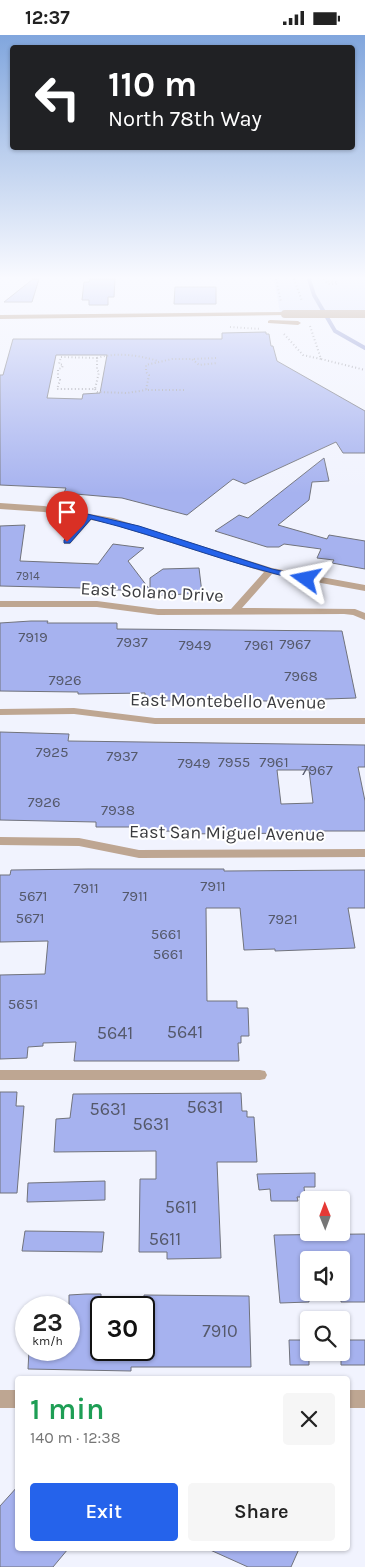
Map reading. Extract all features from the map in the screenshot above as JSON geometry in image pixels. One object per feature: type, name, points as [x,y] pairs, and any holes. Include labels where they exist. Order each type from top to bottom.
[{"type":"street","points":[[0,505],[90,516],[136,527],[270,571],[337,585],[365,588]]},
{"type":"street","points":[[67,542],[90,516]]},
{"type":"street","points":[[233,612],[270,571]]},
{"type":"street","name":"East Solano Drive","points":[[0,604],[97,604],[158,612],[344,611],[363,616]]},
{"type":"street","name":"East Montebello Avenue","points":[[0,712],[74,711],[155,721],[365,721]]},
{"type":"street","name":"East San Miguel Avenue","points":[[0,841],[79,842],[139,854],[365,853]]},
{"type":"street","points":[[0,1399],[15,1399]]},
{"type":"street","points":[[350,1399],[365,1399]]},
{"type":"lane","points":[[0,1075],[260,1075]]},
{"type":"path","points":[[299,350],[303,355],[365,370]]},
{"type":"path","points":[[318,350],[321,359]]},
{"type":"path","points":[[158,362],[144,356],[60,357],[59,364],[63,365],[62,368],[58,369],[57,375],[60,380],[58,389],[95,389],[97,392],[127,393],[146,390],[184,390]]},
{"type":"path","points":[[95,389],[99,372],[97,370],[97,358]]},
{"type":"path","points":[[146,390],[149,375],[146,372],[146,365],[174,358],[216,358]]},
{"type":"path","points":[[192,359],[199,365],[217,363]]},
{"type":"building","points":[[10,350],[274,350],[277,361],[365,411],[365,453],[343,453],[336,442],[245,484],[233,479],[187,515],[122,498],[64,493],[66,488],[0,485],[0,375],[3,375]],"holes":[[[56,355],[107,355],[100,393],[83,394],[82,399],[47,398]]]},
{"type":"building","points":[[324,458],[329,481],[312,482],[309,500],[278,525],[327,539],[329,535],[365,541],[365,569],[332,563],[334,560],[317,558],[321,549],[284,544],[279,547],[267,547],[215,531],[239,515],[248,518]]},
{"type":"building","points":[[25,525],[20,561],[98,564],[113,544],[144,548],[128,561],[150,590],[82,590],[82,588],[0,586],[0,526]]},
{"type":"building","points":[[199,568],[202,593],[150,596],[150,578],[163,569]]},
{"type":"building","points":[[48,621],[47,623],[117,623],[117,629],[342,631],[356,698],[267,701],[162,701],[145,699],[145,693],[78,694],[78,692],[0,691],[0,623]]},
{"type":"building","points":[[0,732],[69,734],[68,741],[365,745],[365,767],[358,767],[365,801],[365,831],[173,834],[173,831],[135,832],[135,827],[96,827],[96,822],[0,820]],"holes":[[[277,770],[309,770],[313,803],[281,804]]]},
{"type":"building","points":[[224,869],[224,871],[365,870],[365,908],[348,908],[355,948],[275,951],[275,949],[244,950],[240,908],[206,908],[207,1001],[237,1001],[237,1008],[248,1008],[249,1036],[241,1036],[241,1043],[238,1043],[239,1061],[74,1061],[76,1042],[43,1043],[43,1046],[28,1047],[27,1058],[0,1059],[0,975],[45,974],[48,941],[0,942],[0,875],[10,875],[11,870]]},
{"type":"building","points":[[0,1092],[17,1092],[16,1106],[24,1106],[17,1193],[0,1193]]},
{"type":"building","points":[[241,1093],[242,1111],[247,1111],[247,1117],[254,1117],[257,1162],[217,1162],[221,1258],[167,1259],[167,1252],[139,1252],[140,1179],[156,1179],[156,1151],[54,1152],[56,1119],[70,1118],[73,1094]]},
{"type":"building","points":[[315,1173],[315,1187],[304,1187],[304,1191],[300,1191],[300,1197],[297,1197],[298,1201],[271,1201],[270,1189],[259,1190],[257,1174]]},
{"type":"building","points":[[105,1181],[105,1200],[27,1202],[28,1183]]},
{"type":"building","points":[[25,1231],[104,1232],[102,1252],[22,1251]]},
{"type":"building","points":[[350,1234],[365,1234],[365,1302],[341,1302],[350,1301],[350,1251],[300,1251],[300,1301],[309,1302],[280,1303],[274,1235],[300,1235],[300,1241],[350,1241]]},
{"type":"building","points":[[101,1294],[101,1296],[90,1296],[90,1361],[155,1361],[155,1296],[144,1295],[249,1296],[251,1367],[131,1367],[131,1371],[28,1369],[28,1361],[80,1361],[80,1296],[69,1295]]},
{"type":"building","points":[[289,1340],[300,1340],[300,1361],[309,1361],[309,1365],[290,1365]]},
{"type":"building","points":[[350,1340],[365,1340],[365,1365],[341,1365],[341,1361],[350,1361]]},
{"type":"building","points":[[15,1489],[15,1551],[66,1551],[53,1567],[0,1567],[0,1506]]},
{"type":"building","points":[[212,1551],[298,1551],[291,1567],[248,1567]]},
{"type":"route","points":[[67,542],[90,516],[136,527],[270,571],[306,579]]}]
